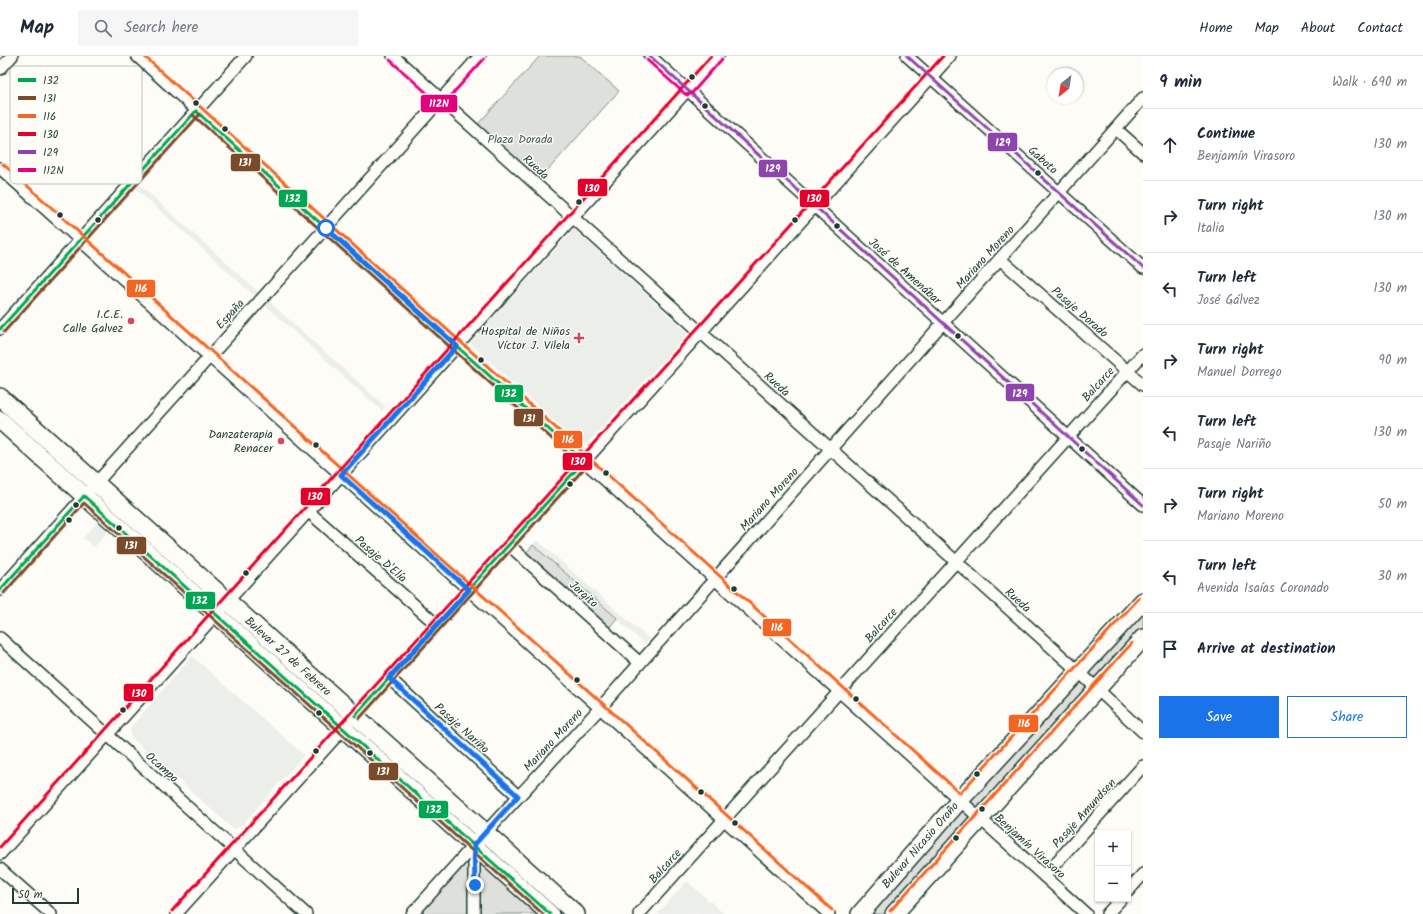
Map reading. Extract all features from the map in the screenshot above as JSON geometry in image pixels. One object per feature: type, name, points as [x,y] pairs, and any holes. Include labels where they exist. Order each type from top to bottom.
[{"type":"main road","name":"Bulevar 27 de Febrero","points":[[0,397],[576,914]]},
{"type":"main road","name":"Bulevar 27 de Febrero","points":[[0,420],[550,914]]},
{"type":"main road","name":"Bulevar Nicasio Oroño","points":[[860,914],[960,800],[1143,601]]},
{"type":"main road","points":[[894,914],[1143,638]]},
{"type":"street","points":[[0,69],[12,56]]},
{"type":"street","name":"Benjamín Virasoro","points":[[137,56],[584,462],[1086,914]]},
{"type":"street","points":[[142,171],[246,56]]},
{"type":"street","name":"Rueda","points":[[393,56],[1078,671],[1143,732]]},
{"type":"street","name":"España","points":[[0,590],[480,56]]},
{"type":"street","name":"José de Amenábar","points":[[650,56],[1143,505]]},
{"type":"street","points":[[0,854],[718,56]]},
{"type":"street","name":"Gaboto","points":[[907,56],[1143,268]]},
{"type":"street","points":[[176,914],[950,56]]},
{"type":"street","name":"Mariano Moreno","points":[[412,914],[485,832],[600,708],[1143,98]]},
{"type":"street","points":[[1116,129],[1143,153]]},
{"type":"street","points":[[0,168],[10,177]]},
{"type":"street","points":[[18,184],[829,914]]},
{"type":"street","points":[[0,328],[130,184]]},
{"type":"street","name":"Pasaje Dorado","points":[[1000,259],[1143,385]]},
{"type":"street","name":"Balcarce","points":[[640,914],[1143,354]]},
{"type":"street","name":"Pasaje D'Elía","points":[[308,511],[437,625]]},
{"type":"street","name":"Jorgito","points":[[510,545],[640,663]]},
{"type":"street","name":"Ocampo","points":[[0,638],[306,914]]},
{"type":"street","name":"Pasaje Nariño","points":[[389,678],[518,796]]},
{"type":"street","name":"Pasaje Amundsen","points":[[1044,876],[1143,766]]},
{"type":"street","points":[[474,845],[474,914]]},
{"type":"street","points":[[0,868],[51,914]]},
{"type":"street","points":[[1131,888],[1143,874]]},
{"type":"street","points":[[1107,914],[1118,902]]},
{"type":"shaded area","points":[[0,59],[10,68],[10,75],[0,66]]},
{"type":"shaded area","points":[[130,184],[139,184],[385,406],[382,411]]},
{"type":"shaded area","name":"Hospital de Niños Víctor J. Vilela","points":[[574,229],[688,333],[583,448],[470,343]]},
{"type":"shaded area","points":[[98,521],[109,530],[94,547],[83,538]]},
{"type":"shaded area","points":[[537,540],[649,639],[645,644],[533,545]]},
{"type":"shaded area","points":[[192,656],[304,755],[240,827],[233,829],[131,737],[130,728]]},
{"type":"shaded area","points":[[687,881],[724,914],[657,914]]},
{"type":"green space","name":"Plaza Dorada","points":[[540,56],[580,56],[619,91],[538,181],[477,125]]},
{"type":"green space","points":[[533,545],[617,618],[609,628],[525,554]]},
{"type":"green space","points":[[1143,601],[1143,638],[894,914],[860,914]]},
{"type":"green space","points":[[474,845],[550,914],[412,914]]},
{"type":"transit line","name":"116","points":[[144,56],[960,793],[1139,598]]},
{"type":"transit line","name":"129","points":[[650,56],[1143,505]]},
{"type":"transit line","name":"130","points":[[0,847],[711,56]]},
{"type":"transit line","name":"129","points":[[907,56],[1143,268]]},
{"type":"transit line","name":"130","points":[[172,911],[943,56]]},
{"type":"transit line","name":"112N","points":[[390,60],[438,103],[441,104],[445,102],[484,59]]},
{"type":"transit line","name":"112N","points":[[647,60],[688,95],[692,93],[722,59]]},
{"type":"transit line","name":"132","points":[[196,111],[584,461]]},
{"type":"transit line","name":"132","points":[[142,171],[196,111]]},
{"type":"transit line","name":"131","points":[[142,179],[200,114]]},
{"type":"transit line","name":"131","points":[[193,115],[581,465]]},
{"type":"transit line","name":"116","points":[[3,164],[10,170]]},
{"type":"transit line","name":"116","points":[[25,184],[832,910]]},
{"type":"transit line","name":"132","points":[[0,329],[130,184]]},
{"type":"transit line","name":"131","points":[[4,332],[137,184]]},
{"type":"transit line","name":"132","points":[[355,716],[584,461]]},
{"type":"transit line","name":"131","points":[[359,719],[588,464]]},
{"type":"transit line","name":"132","points":[[84,496],[550,914]]},
{"type":"transit line","name":"132","points":[[0,590],[84,496]]},
{"type":"transit line","name":"131","points":[[4,593],[84,503],[543,914]]},
{"type":"transit line","name":"116","points":[[890,911],[1132,643]]},
{"type":"place","name":"I.C.E. Calle Galvez","points":[[131,321]]},
{"type":"place","name":"Hospital de Niños Víctor J. Vilela","points":[[579,338]]},
{"type":"place","name":"Danzaterapia Renacer","points":[[281,441]]},
{"type":"route","points":[[326,228],[457,346],[341,475],[469,590],[389,678],[518,796],[474,845],[475,885]]}]
